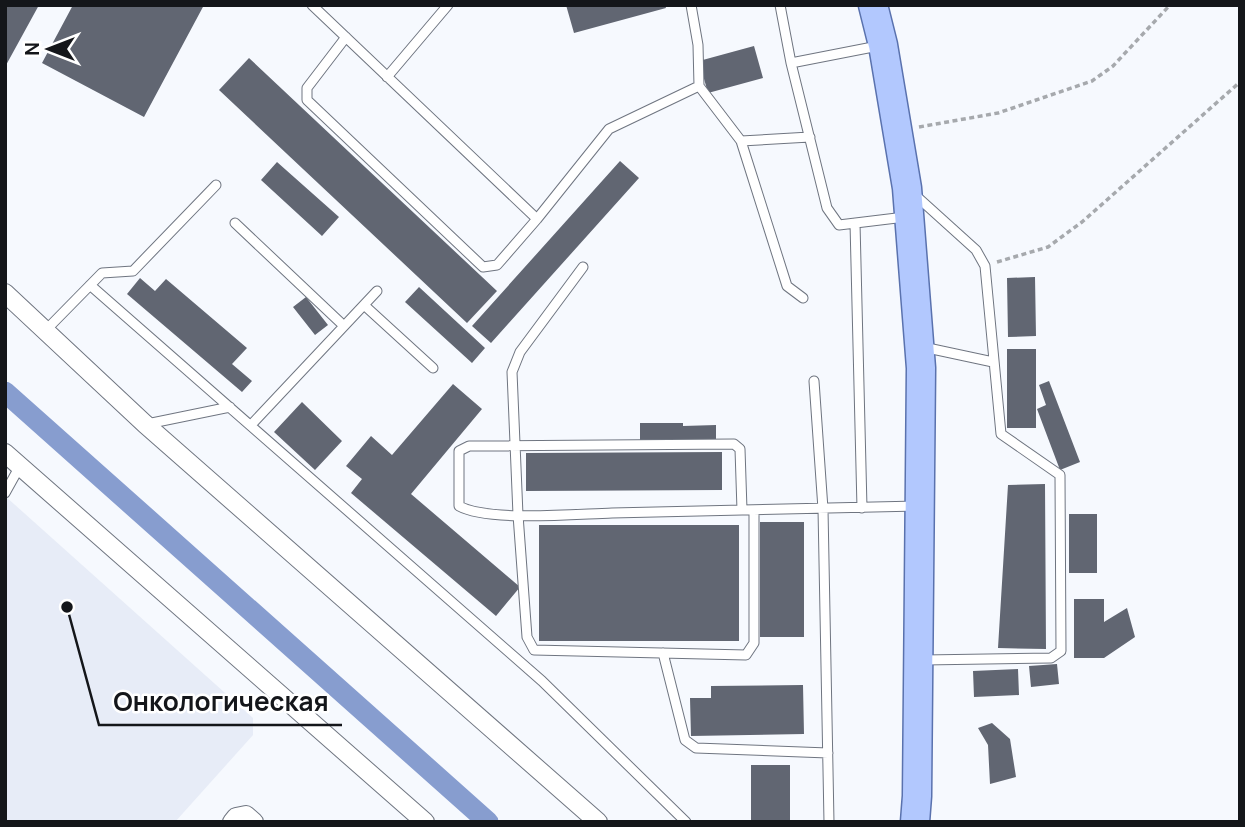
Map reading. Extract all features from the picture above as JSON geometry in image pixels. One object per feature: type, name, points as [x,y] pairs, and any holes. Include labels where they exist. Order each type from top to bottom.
[{"type":"main road","points":[[873,5],[883,45],[907,188],[921,368],[915,822]]},
{"type":"street","points":[[5,293],[145,424],[598,822]]},
{"type":"street","points":[[5,453],[425,822]]},
{"type":"street","points":[[232,822],[236,817],[246,815],[254,822]]},
{"type":"lane","points":[[312,5],[537,219]]},
{"type":"lane","points":[[387,76],[448,5]]},
{"type":"lane","points":[[691,5],[698,45],[699,86],[741,141],[787,286],[803,298]]},
{"type":"lane","points":[[780,5],[791,63],[827,208],[839,225],[908,217]]},
{"type":"lane","points":[[346,37],[307,88],[307,100],[483,267],[497,265],[609,130],[699,86]]},
{"type":"lane","points":[[791,63],[883,45]]},
{"type":"lane","points":[[741,141],[810,137]]},
{"type":"lane","points":[[46,330],[102,273],[134,271],[216,185]]},
{"type":"lane","points":[[907,188],[976,250],[985,266],[1001,434],[1060,475],[1061,651],[1051,657],[918,660]]},
{"type":"lane","points":[[235,223],[344,326]]},
{"type":"lane","points":[[855,223],[862,508]]},
{"type":"lane","points":[[583,267],[520,352],[512,372],[527,637],[534,650],[746,655],[754,643],[754,510]]},
{"type":"lane","points":[[90,285],[542,681],[686,822]]},
{"type":"lane","points":[[251,425],[377,291]]},
{"type":"lane","points":[[364,305],[433,368]]},
{"type":"lane","points":[[918,346],[993,362]]},
{"type":"lane","points":[[814,381],[823,509],[829,822]]},
{"type":"lane","points":[[145,424],[230,407]]},
{"type":"lane","points":[[742,510],[740,449],[734,444],[470,446],[459,451],[459,506],[471,513],[518,515],[823,509],[920,506]]},
{"type":"lane","points":[[5,493],[20,466]]},
{"type":"lane","points":[[663,653],[685,740],[696,748],[828,753]]},
{"type":"path","points":[[898,131],[998,113],[1092,81],[1113,66],[1170,5]]},
{"type":"path","points":[[985,266],[1048,247],[1082,222],[1240,82]]},
{"type":"shaded area","points":[[5,496],[253,718],[253,735],[175,822],[5,822]]},
{"type":"building","points":[[5,5],[39,5],[5,67]]},
{"type":"building","points":[[73,5],[204,5],[144,117],[42,63]]},
{"type":"building","points":[[566,5],[665,5],[666,8],[574,33]]},
{"type":"building","points":[[754,46],[763,78],[708,93],[699,61]]},
{"type":"building","points":[[249,58],[497,291],[467,323],[219,90]]},
{"type":"building","points":[[620,161],[639,178],[491,343],[472,326]]},
{"type":"building","points":[[277,162],[339,217],[322,236],[261,180]]},
{"type":"building","points":[[1035,277],[1036,336],[1008,337],[1007,278]]},
{"type":"building","points":[[140,278],[155,291],[166,279],[247,348],[232,364],[252,381],[242,392],[127,294]]},
{"type":"building","points":[[419,287],[485,348],[472,363],[405,302]]},
{"type":"building","points":[[306,297],[328,325],[315,335],[293,307]]},
{"type":"building","points":[[1007,349],[1036,349],[1036,428],[1007,428]]},
{"type":"building","points":[[1049,381],[1080,462],[1060,470],[1037,409],[1046,405],[1039,385]]},
{"type":"building","points":[[453,384],[482,409],[411,494],[520,587],[496,616],[351,493],[362,479],[346,466],[371,436],[392,455]]},
{"type":"building","points":[[302,402],[342,441],[315,470],[274,432]]},
{"type":"building","points":[[640,423],[716,425],[716,439],[684,439],[684,443],[640,444]]},
{"type":"building","points":[[722,452],[722,490],[526,491],[526,453]]},
{"type":"building","points":[[1045,484],[1046,649],[998,648],[1008,485]]},
{"type":"building","points":[[1069,514],[1097,514],[1097,573],[1069,573]]},
{"type":"building","points":[[760,522],[804,522],[804,637],[760,637]]},
{"type":"building","points":[[539,525],[739,525],[739,641],[539,641]]},
{"type":"building","points":[[1074,599],[1104,599],[1104,622],[1127,608],[1135,637],[1104,658],[1074,658]]},
{"type":"building","points":[[1057,664],[1059,684],[1031,687],[1029,666]]},
{"type":"building","points":[[1018,669],[1019,695],[974,697],[973,671]]},
{"type":"building","points":[[803,685],[804,734],[691,736],[690,698],[711,698],[711,686]]},
{"type":"building","points":[[992,723],[1010,739],[1016,777],[990,784],[988,745],[978,728]]},
{"type":"building","points":[[751,765],[790,765],[790,822],[751,822]]},
{"type":"waterway","points":[[5,392],[488,822]]},
{"type":"place","name":"Онкологическая","points":[[67,607]]}]
